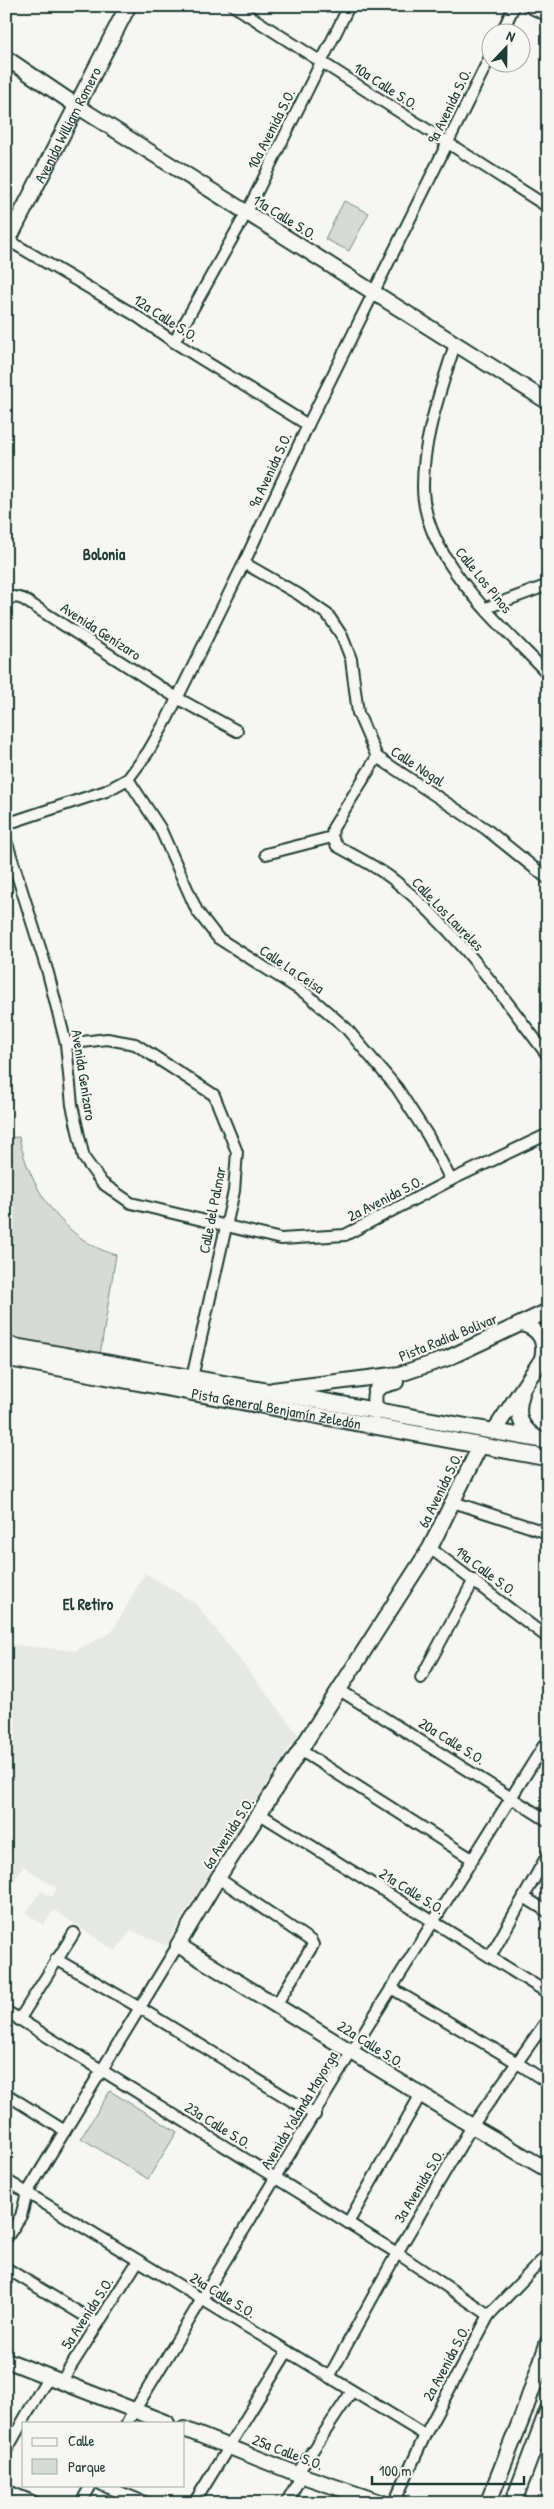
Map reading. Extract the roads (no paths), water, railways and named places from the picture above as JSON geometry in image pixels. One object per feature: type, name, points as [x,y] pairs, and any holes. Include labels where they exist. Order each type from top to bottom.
[{"type":"main road","name":"Avenida William Romero","points":[[7,241],[128,6]]},
{"type":"main road","name":"Pista General Benjamín Zeledón","points":[[6,1345],[267,1390],[448,1440],[548,1458]]},
{"type":"main road","name":"Pista General Benjamín Zeledón","points":[[6,1358],[178,1391],[374,1419],[494,1431],[545,1443]]},
{"type":"main road","points":[[71,1371],[95,1368],[182,1383],[188,1382],[192,1378]]},
{"type":"main road","points":[[178,1391],[184,1385],[192,1384],[248,1393],[267,1390]]},
{"type":"main road","points":[[374,1419],[391,1425],[477,1438],[494,1431]]},
{"type":"main road","points":[[422,1430],[448,1440]]},
{"type":"main road","points":[[480,1446],[486,1440],[496,1439],[545,1443]]},
{"type":"main road","points":[[488,2503],[523,2415],[548,2343]]},
{"type":"main road","points":[[513,2503],[548,2410]]},
{"type":"street","name":"10a Calle S.O.","points":[[234,6],[548,207]]},
{"type":"street","name":"10a Avenida S.O.","points":[[174,342],[247,212],[349,6]]},
{"type":"street","points":[[507,22],[514,6]]},
{"type":"street","points":[[527,6],[548,16]]},
{"type":"street","name":"11a Calle S.O.","points":[[6,58],[77,106],[548,402]]},
{"type":"street","name":"9a Avenida S.O.","points":[[6,824],[106,791],[128,778],[148,752],[168,719],[244,563],[308,425],[483,72]]},
{"type":"street","name":"12a Calle S.O.","points":[[7,241],[135,316],[308,425]]},
{"type":"street","name":"Calle Los Pinos","points":[[455,344],[427,445],[422,486],[427,520],[447,562],[486,608],[548,674]]},
{"type":"street","name":"Calle Nogal","points":[[244,563],[298,594],[328,615],[342,636],[351,659],[358,713],[377,757],[486,829],[548,879]]},
{"type":"street","points":[[486,608],[548,585]]},
{"type":"street","name":"Avenida Genízaro","points":[[6,598],[15,597],[22,599],[177,698],[237,731]]},
{"type":"street","points":[[266,854],[332,837],[333,828],[377,757]]},
{"type":"street","name":"Calle La Ceisa","points":[[128,778],[160,828],[197,911],[218,938],[308,995],[346,1028],[397,1088],[428,1136],[451,1180]]},
{"type":"street","name":"Calle Los Laureles","points":[[332,837],[337,846],[394,881],[432,914],[467,953],[548,1056]]},
{"type":"street","name":"Avenida Genízaro","points":[[6,840],[48,973],[66,1044],[72,1105],[84,1158],[102,1183],[131,1204],[226,1225]]},
{"type":"street","name":"Calle del Palmar","points":[[66,1044],[107,1039],[135,1044],[214,1095],[237,1152],[234,1191],[192,1378]]},
{"type":"street","name":"2a Avenida S.O.","points":[[226,1225],[281,1240],[346,1235],[451,1180],[548,1134]]},
{"type":"street","name":"Pista Radial Bolivar","points":[[267,1390],[400,1374],[448,1358],[548,1310]]},
{"type":"street","points":[[494,1431],[545,1354],[541,1336],[534,1329],[522,1324]]},
{"type":"street","points":[[374,1419],[374,1396],[378,1387],[419,1376],[448,1358]]},
{"type":"street","points":[[525,1384],[519,1405],[519,1419],[526,1430],[545,1443]]},
{"type":"street","name":"6a Avenida S.O.","points":[[6,2239],[21,2216],[27,2193],[218,1878],[430,1548],[480,1446]]},
{"type":"street","points":[[452,1502],[548,1533]]},
{"type":"street","name":"19a Calle S.O.","points":[[430,1548],[548,1638]]},
{"type":"street","points":[[422,1678],[474,1580]]},
{"type":"street","name":"20a Calle S.O.","points":[[338,1689],[548,1821]]},
{"type":"street","name":"Avenida Yolanda Mayorga","points":[[128,2422],[352,2051],[510,1796],[548,1739]]},
{"type":"street","points":[[300,1750],[472,1859]]},
{"type":"street","name":"21a Calle S.O.","points":[[260,1814],[548,1993]]},
{"type":"street","points":[[490,1957],[548,1854]]},
{"type":"street","points":[[218,1878],[312,1941],[314,1945],[276,2005]]},
{"type":"street","points":[[524,1897],[548,1912]]},
{"type":"street","points":[[19,2020],[74,1933]]},
{"type":"street","name":"22a Calle S.O.","points":[[178,1945],[472,2126],[548,2170]]},
{"type":"street","points":[[56,1959],[315,2115]]},
{"type":"street","points":[[391,1988],[516,2062],[548,2084]]},
{"type":"street","name":"23a Calle S.O.","points":[[6,2011],[396,2253],[489,2315]]},
{"type":"street","name":"3a Avenida S.O.","points":[[329,2377],[396,2253],[472,2126],[548,2019]]},
{"type":"street","points":[[6,2094],[65,2131]]},
{"type":"street","points":[[348,2223],[421,2094]]},
{"type":"street","name":"24a Calle S.O.","points":[[6,2180],[425,2436]]},
{"type":"street","name":"2a Avenida S.O.","points":[[394,2503],[425,2436],[489,2315],[548,2254]]},
{"type":"street","name":"5a Avenida S.O.","points":[[25,2422],[54,2379],[98,2324],[138,2261]]},
{"type":"street","points":[[6,2268],[98,2324]]},
{"type":"street","points":[[194,2503],[287,2352]]},
{"type":"street","points":[[6,2360],[165,2422]]},
{"type":"street","points":[[286,2503],[298,2482],[301,2468],[352,2391]]},
{"type":"street","name":"5a Avenida S.O.","points":[[6,2451],[22,2427]]},
{"type":"street","name":"25a Calle S.O.","points":[[185,2429],[300,2475],[383,2503]]},
{"type":"street","points":[[80,2503],[90,2486]]},
{"type":"street","points":[[104,2486],[147,2503]]},
{"type":"street","points":[[6,2490],[37,2503]]},
{"type":"district","name":"Bolonia","points":[[104,554]]},
{"type":"district","name":"El Retiro","points":[[88,1604]]}]
